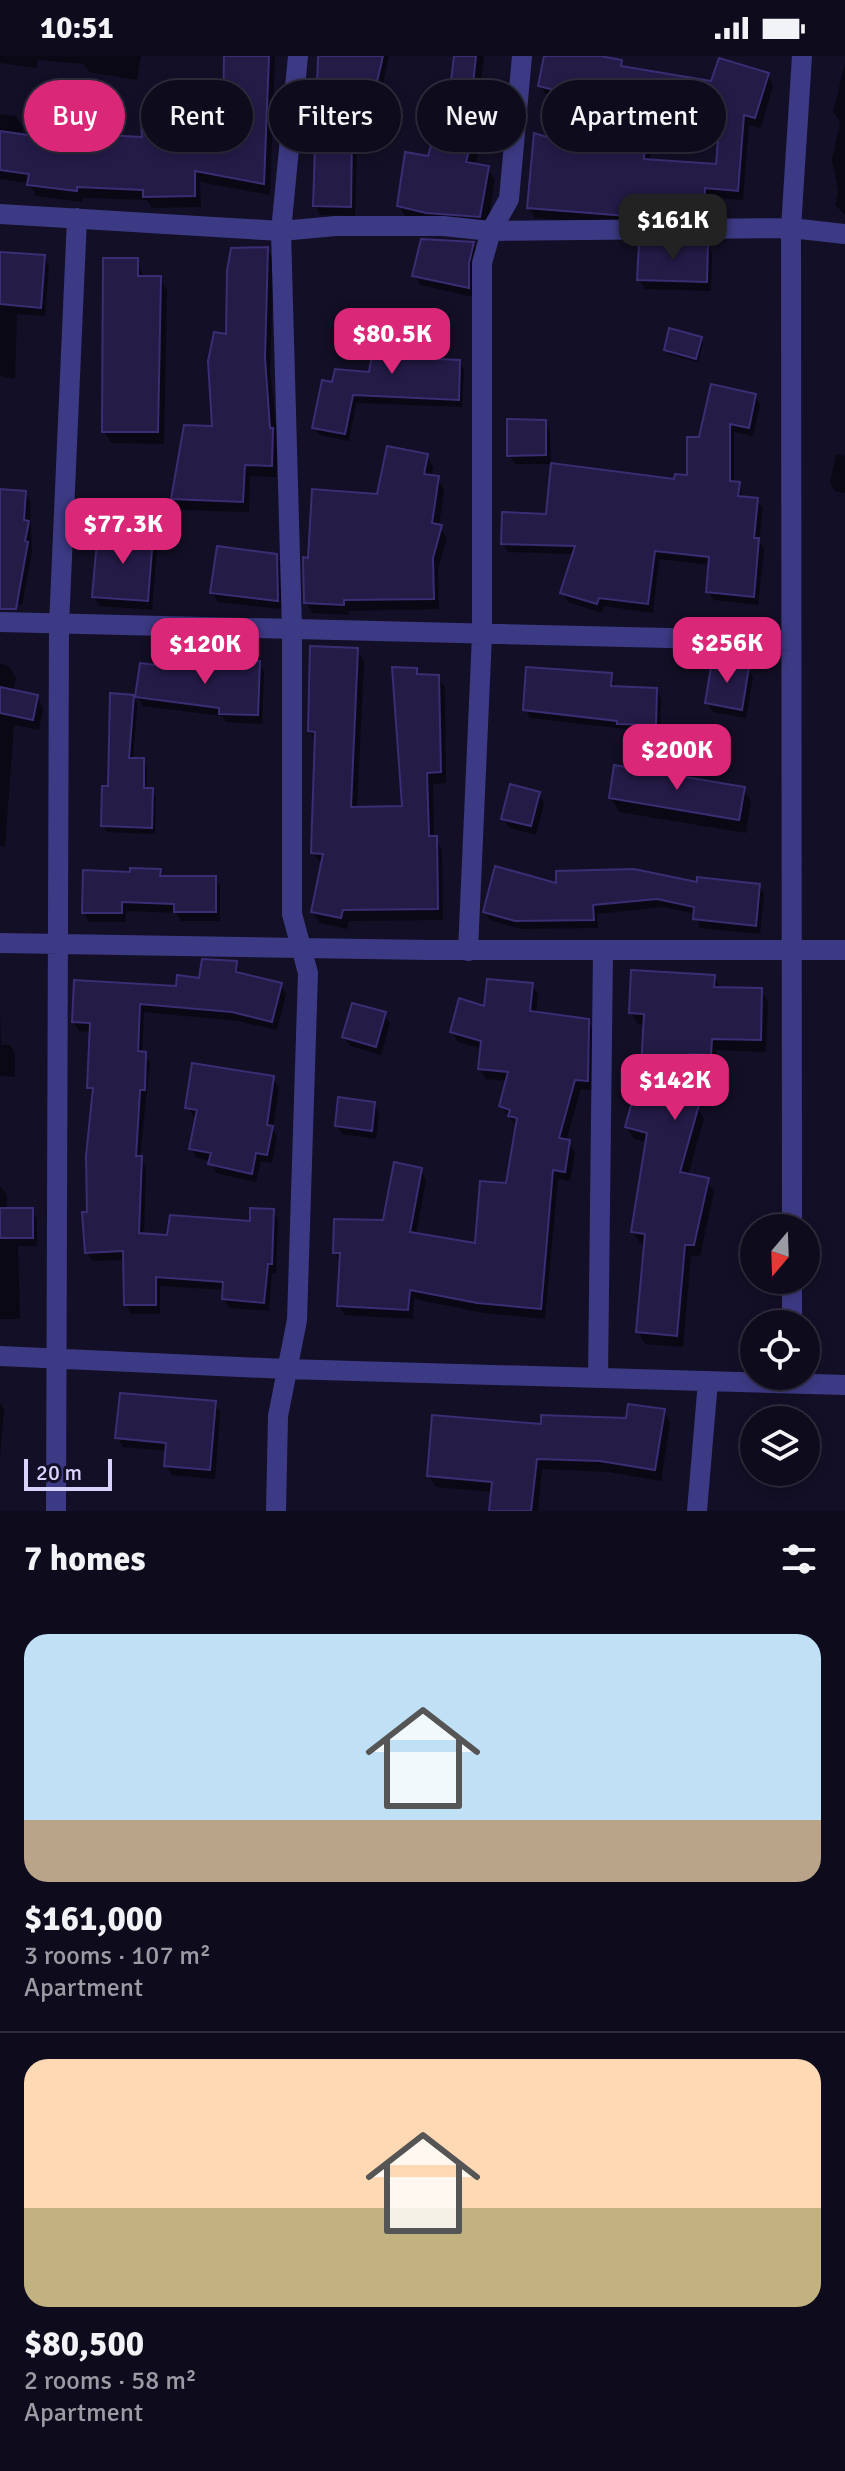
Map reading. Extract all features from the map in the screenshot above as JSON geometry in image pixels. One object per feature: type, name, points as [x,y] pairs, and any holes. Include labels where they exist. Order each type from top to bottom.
[{"type":"street","points":[[276,1511],[278,1416],[297,1304],[308,973],[292,914],[292,630],[281,231],[298,56]]},
{"type":"street","points":[[468,951],[482,635],[482,263],[491,231],[509,199],[522,56]]},
{"type":"street","points":[[792,1214],[791,228],[801,56]]},
{"type":"street","points":[[0,214],[281,231],[336,226],[443,226],[491,231],[791,228],[845,234]]},
{"type":"street","points":[[56,1511],[59,625],[77,218]]},
{"type":"street","points":[[0,622],[791,641]]},
{"type":"street","points":[[0,943],[468,951],[845,950]]},
{"type":"street","points":[[598,1378],[603,950]]},
{"type":"street","points":[[0,1356],[286,1369],[740,1381]]},
{"type":"street","points":[[697,1511],[708,1381]]},
{"type":"street","points":[[820,1383],[845,1385]]},
{"type":"building","points":[[224,56],[269,56],[264,184],[195,171],[195,196],[143,197],[143,190],[77,187],[77,191],[27,185],[29,174],[0,170],[0,131],[24,134],[24,152],[125,152],[125,136],[141,137],[141,152],[253,152],[253,80],[224,80]]},
{"type":"building","points":[[318,56],[383,56],[377,80],[317,80]]},
{"type":"building","points":[[454,56],[476,56],[473,80],[451,80]]},
{"type":"building","points":[[544,56],[600,56],[622,60],[621,66],[705,80],[542,80],[542,87],[538,86]]},
{"type":"building","points":[[719,58],[769,73],[755,118],[744,115],[738,191],[705,188],[703,216],[640,217],[527,208],[534,133],[542,135],[542,152],[645,152],[644,159],[716,164],[717,152],[726,152],[726,80],[711,80]]},
{"type":"building","points":[[315,152],[352,152],[351,207],[313,206]]},
{"type":"building","points":[[405,152],[428,156],[429,152],[469,152],[466,162],[489,166],[480,217],[426,213],[397,206]]},
{"type":"building","points":[[421,239],[474,242],[469,263],[469,288],[412,276]]},
{"type":"building","points":[[708,242],[707,282],[637,280],[639,243]]},
{"type":"building","points":[[268,247],[265,358],[270,428],[273,428],[272,466],[245,465],[243,502],[171,499],[184,425],[212,426],[208,361],[214,332],[226,334],[227,271],[231,248]]},
{"type":"building","points":[[0,252],[45,255],[41,308],[0,304]]},
{"type":"building","points":[[103,258],[138,258],[138,276],[161,276],[158,432],[102,432]]},
{"type":"building","points":[[435,315],[438,359],[460,360],[459,400],[353,395],[345,434],[312,428],[322,380],[332,382],[335,369],[369,372],[373,348],[403,355],[402,317]]},
{"type":"building","points":[[669,328],[702,337],[696,359],[664,350]]},
{"type":"building","points":[[711,384],[756,394],[749,428],[730,424],[730,481],[740,482],[738,496],[758,498],[754,538],[759,538],[754,597],[706,592],[709,557],[655,551],[648,604],[599,598],[597,604],[560,593],[575,546],[501,544],[502,512],[546,514],[551,463],[674,479],[675,474],[687,475],[687,437],[699,437]]},
{"type":"building","points":[[507,419],[546,420],[546,455],[507,456]]},
{"type":"building","points":[[387,446],[428,454],[424,474],[439,476],[432,523],[442,525],[433,558],[434,599],[344,600],[344,605],[304,603],[303,557],[308,558],[312,489],[377,494]]},
{"type":"building","points":[[0,489],[26,491],[24,520],[29,521],[25,541],[28,542],[16,609],[0,609]]},
{"type":"building","points":[[98,530],[153,537],[148,601],[92,597]]},
{"type":"building","points":[[217,546],[277,554],[278,601],[210,593]]},
{"type":"building","points":[[310,646],[358,648],[351,807],[402,806],[392,667],[417,668],[417,674],[439,675],[441,772],[427,773],[429,836],[437,836],[438,909],[343,910],[341,918],[311,912],[323,854],[311,853],[315,732],[308,731]]},
{"type":"building","points":[[220,659],[260,661],[258,715],[219,714],[219,708],[135,697],[140,663],[189,669],[190,664],[220,666]]},
{"type":"building","points":[[712,661],[749,667],[742,710],[705,703]]},
{"type":"building","points":[[526,667],[612,673],[611,686],[657,688],[656,725],[617,724],[617,721],[523,710]]},
{"type":"building","points":[[0,687],[38,695],[33,720],[0,713]]},
{"type":"building","points":[[110,693],[134,695],[129,758],[144,758],[144,788],[153,788],[152,828],[101,826],[102,786],[108,786]]},
{"type":"building","points":[[614,765],[745,787],[739,820],[609,798]]},
{"type":"building","points":[[510,784],[540,792],[531,826],[501,819]]},
{"type":"building","points":[[495,866],[556,883],[556,871],[634,869],[697,882],[697,877],[760,884],[756,926],[693,919],[694,907],[657,899],[593,905],[594,920],[515,921],[483,912]]},
{"type":"building","points":[[130,868],[161,869],[160,876],[216,876],[216,912],[174,912],[174,904],[122,902],[122,913],[82,913],[83,870],[130,872]]},
{"type":"building","points":[[202,959],[237,961],[236,972],[282,983],[272,1022],[232,1012],[140,1004],[138,1051],[146,1052],[145,1090],[140,1090],[136,1156],[142,1156],[139,1233],[167,1235],[170,1215],[250,1221],[250,1208],[274,1209],[272,1264],[268,1264],[264,1303],[222,1299],[223,1282],[156,1277],[156,1305],[124,1305],[123,1251],[85,1253],[82,1212],[87,1212],[86,1156],[93,1088],[87,1088],[90,1023],[72,1022],[74,980],[176,986],[177,975],[199,978]]},
{"type":"building","points":[[631,970],[715,975],[714,987],[762,988],[761,1040],[712,1039],[711,1055],[689,1054],[677,1099],[699,1105],[680,1172],[709,1178],[694,1245],[685,1245],[677,1336],[636,1332],[645,1234],[631,1232],[647,1133],[625,1127],[641,1069],[644,1014],[629,1013]]},
{"type":"building","points":[[487,979],[533,983],[530,1011],[589,1019],[588,1081],[575,1080],[559,1138],[570,1140],[565,1172],[553,1170],[541,1309],[477,1303],[410,1290],[408,1310],[337,1306],[340,1253],[333,1253],[334,1219],[383,1220],[394,1162],[422,1168],[410,1232],[475,1243],[480,1181],[506,1183],[517,1118],[508,1116],[510,1110],[499,1106],[508,1072],[478,1069],[481,1041],[450,1032],[459,998],[484,1006]]},
{"type":"building","points":[[352,1003],[386,1012],[376,1047],[342,1037]]},
{"type":"building","points":[[192,1063],[274,1076],[267,1125],[273,1126],[267,1155],[256,1153],[252,1174],[208,1164],[211,1153],[189,1149],[197,1110],[185,1108]]},
{"type":"building","points":[[338,1097],[375,1102],[372,1131],[335,1126]]},
{"type":"building","points":[[0,1208],[33,1208],[33,1238],[0,1238]]},
{"type":"building","points":[[120,1393],[216,1401],[210,1470],[164,1466],[166,1443],[115,1438]]},
{"type":"building","points":[[628,1404],[665,1409],[655,1470],[600,1461],[537,1459],[531,1511],[489,1511],[492,1482],[427,1476],[432,1415],[541,1424],[541,1415],[626,1418]]}]
